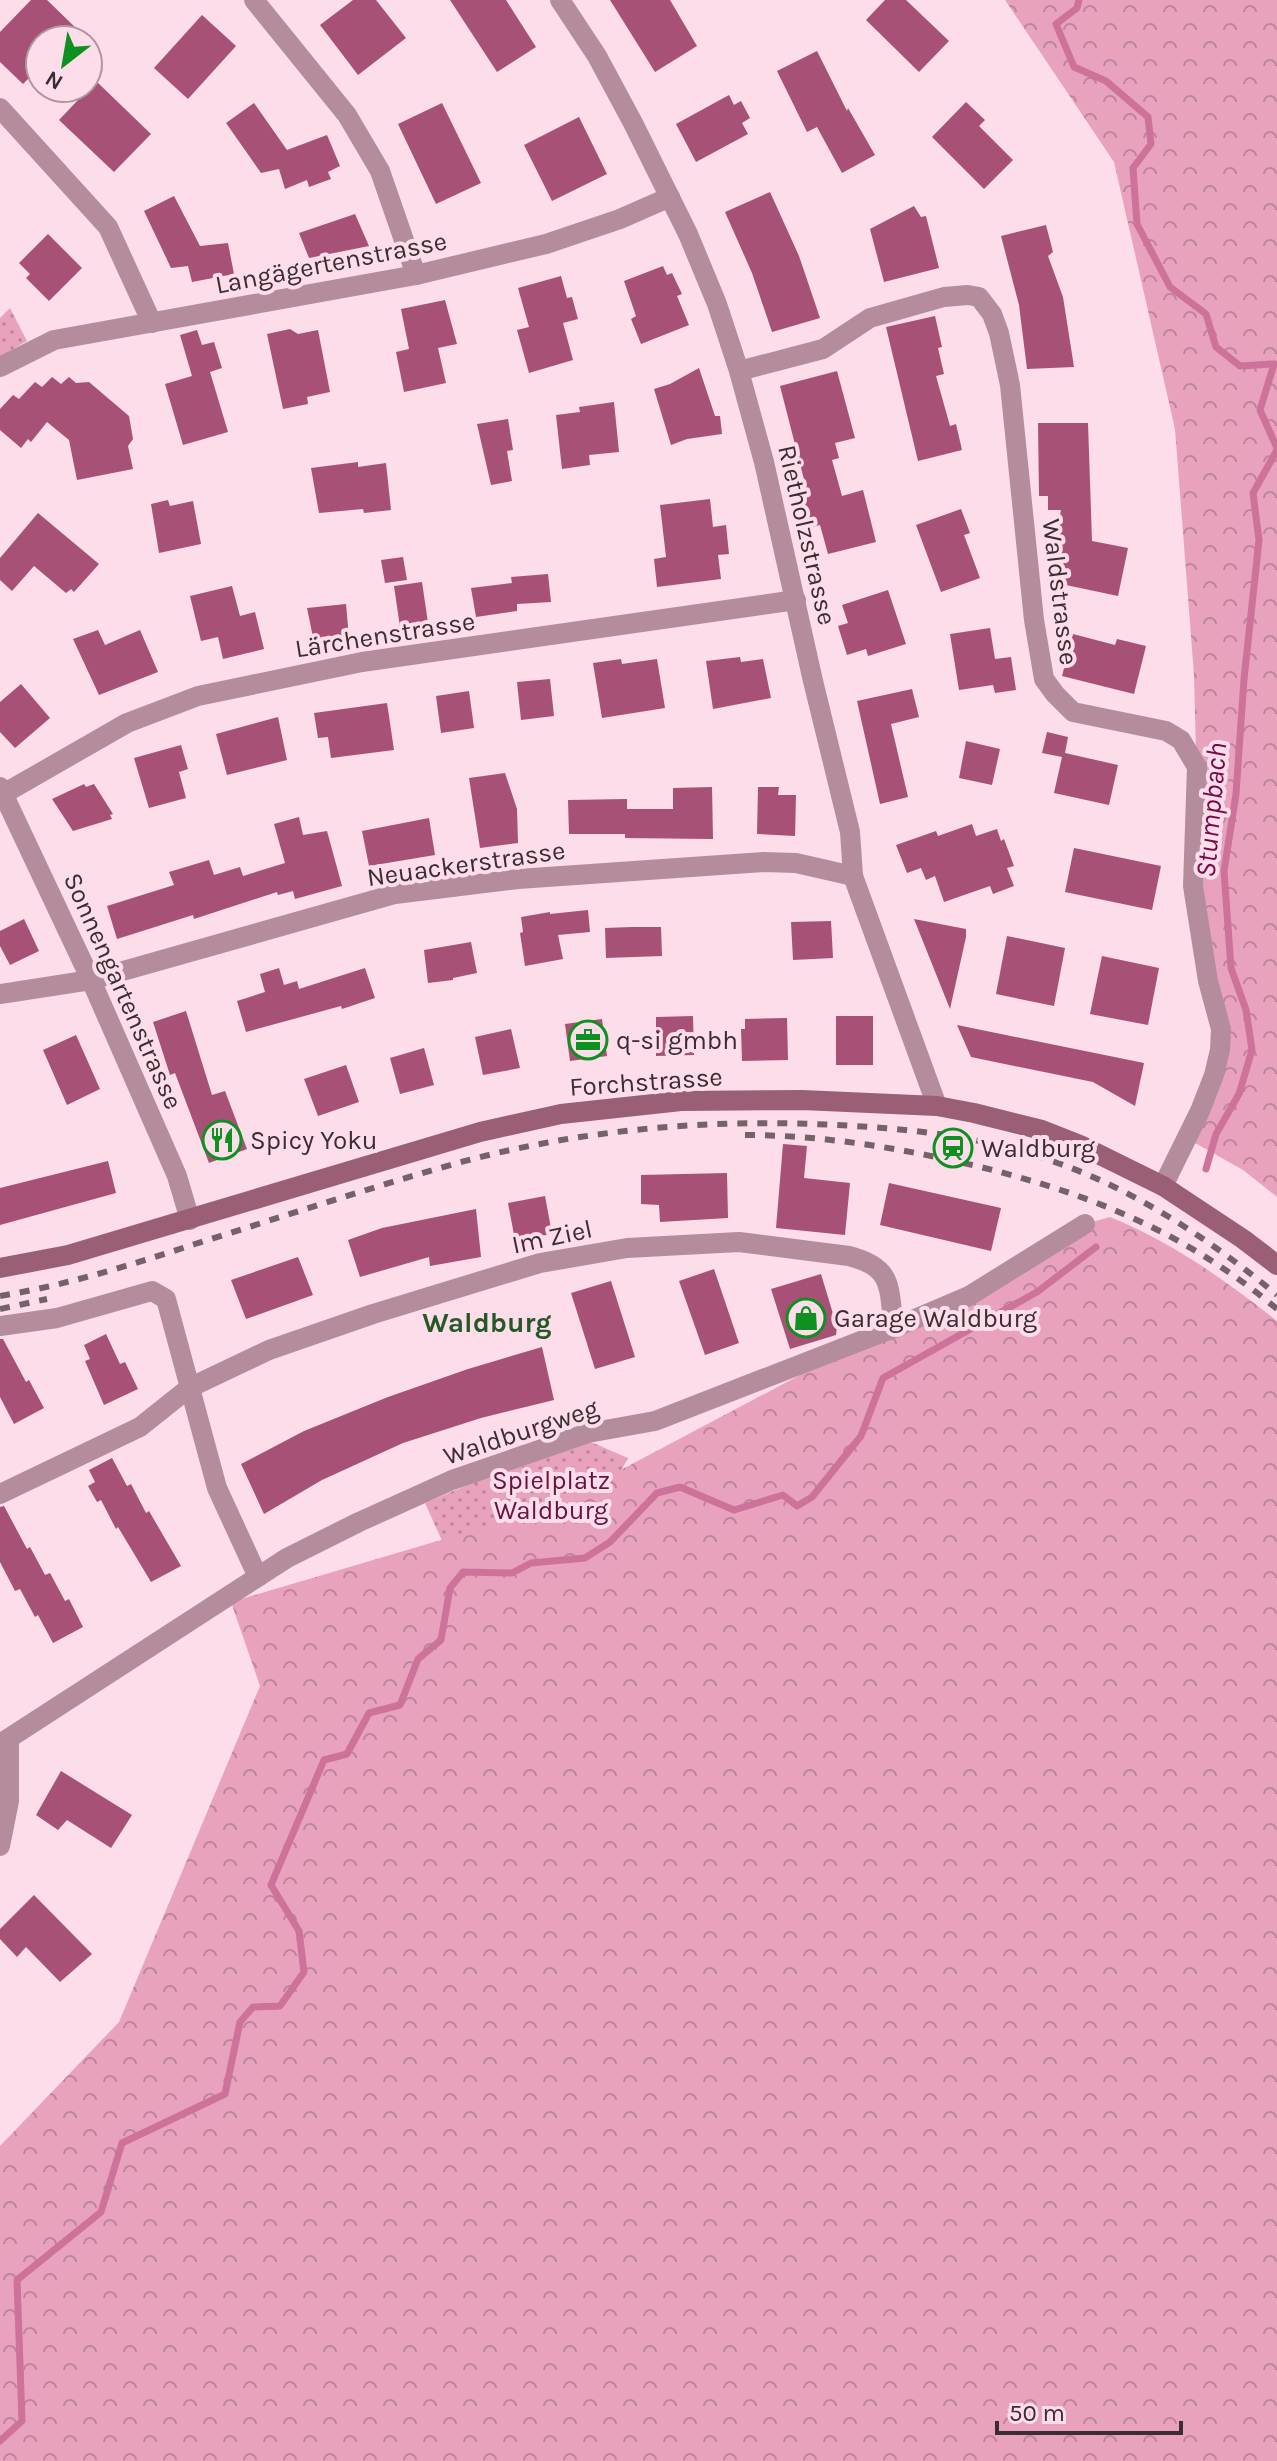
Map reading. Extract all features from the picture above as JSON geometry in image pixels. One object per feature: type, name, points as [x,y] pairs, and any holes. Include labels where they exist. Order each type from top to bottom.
[{"type":"main road","name":"Forchstrasse","points":[[0,1268],[68,1255],[480,1132],[561,1114],[681,1101],[802,1100],[937,1106],[1042,1130],[1102,1155],[1163,1186],[1277,1265]]},
{"type":"street","points":[[254,0],[347,115],[380,171],[416,275]]},
{"type":"street","name":"Rietholzstrasse","points":[[560,0],[597,56],[670,197],[717,304],[764,462],[850,832],[853,876],[937,1106]]},
{"type":"street","points":[[0,108],[108,227],[152,323]]},
{"type":"street","name":"Langägertenstrasse","points":[[0,367],[54,340],[416,275],[546,244],[620,219],[670,197]]},
{"type":"street","name":"Waldstrasse","points":[[739,371],[823,349],[870,318],[944,297],[979,297],[992,314],[1010,385],[1034,620],[1044,679],[1073,712],[1166,731],[1181,740],[1197,767],[1193,886],[1208,981],[1221,1029],[1220,1050],[1200,1111],[1163,1186]]},
{"type":"street","name":"Lärchenstrasse","points":[[2,790],[127,723],[198,696],[362,662],[796,600]]},
{"type":"street","name":"Sonnengartenstrasse","points":[[2,790],[91,980],[177,1176],[190,1220]]},
{"type":"street","name":"Neuackerstrasse","points":[[0,994],[91,980],[395,894],[518,879],[764,862],[796,863],[853,876]]},
{"type":"street","name":"Waldburgweg","points":[[5,1742],[287,1558],[359,1522],[452,1480],[588,1433],[655,1421],[894,1328],[969,1296],[1085,1224]]},
{"type":"street","name":"Im Ziel","points":[[0,1494],[140,1427],[189,1388],[269,1350],[373,1314],[540,1263],[627,1248],[739,1242],[849,1256],[866,1261],[882,1271],[891,1288],[894,1328]]},
{"type":"street","points":[[0,1326],[57,1318],[152,1291],[166,1299],[217,1488],[258,1577]]},
{"type":"street","points":[[0,1846],[9,1801],[5,1742]]},
{"type":"green space","points":[[1005,0],[1277,0],[1277,1197],[1243,1170],[1188,1139],[1220,1050],[1201,943],[1194,675],[1175,429],[1114,162]]},
{"type":"green space","points":[[10,308],[27,341],[0,357],[0,318]]},
{"type":"green space","points":[[1110,1217],[1155,1238],[1197,1263],[1277,1321],[1277,2461],[0,2461],[0,2146],[119,2022],[260,1686],[231,1602],[549,1508],[1085,1224]]},
{"type":"green space","name":"Spielplatz Waldburg","points":[[591,1442],[628,1458],[590,1527],[452,1563],[425,1503],[505,1469]]},
{"type":"building","points":[[31,0],[47,0],[72,24],[24,24],[23,84],[0,62],[0,32]]},
{"type":"building","points":[[353,0],[376,0],[406,38],[358,75],[320,25]]},
{"type":"building","points":[[450,0],[506,0],[536,47],[497,72]]},
{"type":"building","points":[[610,0],[670,0],[697,46],[655,72]]},
{"type":"building","points":[[885,0],[906,0],[949,41],[919,72],[866,20]]},
{"type":"building","points":[[202,15],[236,46],[188,99],[154,68]]},
{"type":"building","points":[[817,51],[847,111],[848,108],[875,155],[842,173],[817,127],[807,132],[777,71]]},
{"type":"building","points":[[104,89],[151,134],[114,172],[59,120],[74,104],[104,104]]},
{"type":"building","points":[[729,95],[734,105],[741,101],[750,118],[742,123],[748,134],[696,162],[676,124]]},
{"type":"building","points":[[966,102],[985,120],[979,126],[1013,160],[984,189],[932,137]]},
{"type":"building","points":[[254,103],[287,150],[327,135],[340,166],[328,172],[331,179],[309,187],[307,180],[285,189],[279,169],[261,173],[226,123]]},
{"type":"building","points":[[442,103],[481,183],[436,204],[398,124]]},
{"type":"building","points":[[579,117],[607,174],[552,201],[524,145]]},
{"type":"building","points":[[770,192],[799,256],[820,318],[772,332],[752,273],[725,212]]},
{"type":"building","points":[[174,196],[200,246],[228,243],[234,274],[192,282],[188,266],[171,268],[144,211]]},
{"type":"building","points":[[914,206],[921,217],[926,216],[939,268],[884,282],[870,229]]},
{"type":"building","points":[[355,214],[369,246],[309,258],[299,233]]},
{"type":"building","points":[[1046,225],[1053,252],[1048,256],[1063,297],[1074,367],[1027,369],[1019,305],[1001,236]]},
{"type":"building","points":[[48,234],[82,268],[49,301],[26,278],[30,274],[19,263]]},
{"type":"building","points":[[663,266],[667,275],[672,273],[682,294],[677,296],[689,325],[641,344],[631,319],[636,316],[624,281]]},
{"type":"building","points":[[561,276],[567,298],[572,297],[578,319],[563,323],[573,360],[529,373],[517,330],[529,327],[518,288]]},
{"type":"building","points":[[445,300],[457,344],[438,348],[446,383],[404,392],[396,352],[409,349],[401,309]]},
{"type":"building","points":[[935,316],[944,374],[936,376],[950,426],[956,424],[962,450],[918,461],[886,327]]},
{"type":"building","points":[[290,329],[298,334],[318,330],[330,392],[307,397],[308,404],[283,409],[267,334]]},
{"type":"building","points":[[197,330],[202,345],[214,342],[222,368],[210,372],[228,432],[183,445],[165,384],[192,376],[180,335]]},
{"type":"building","points":[[699,368],[715,416],[720,416],[722,434],[687,439],[671,445],[654,389]]},
{"type":"building","points":[[837,371],[855,438],[835,443],[839,458],[832,460],[842,496],[863,490],[876,542],[828,554],[820,525],[809,528],[801,497],[808,495],[780,386]]},
{"type":"building","points":[[52,377],[61,384],[69,377],[76,383],[89,382],[129,416],[133,439],[128,446],[133,469],[77,480],[69,440],[47,422],[31,442],[28,439],[21,448],[0,430],[0,409],[13,395],[19,399],[35,382],[42,387]]},
{"type":"building","points":[[614,402],[619,452],[589,455],[590,465],[562,469],[556,415],[580,412],[579,407]]},
{"type":"building","points":[[508,419],[513,450],[507,451],[512,481],[491,485],[477,424]]},
{"type":"building","points":[[1038,423],[1088,423],[1092,541],[1128,548],[1118,596],[1047,581],[1061,510],[1048,510],[1048,496],[1039,496]]},
{"type":"building","points":[[358,462],[358,467],[386,463],[391,510],[319,513],[311,468]]},
{"type":"building","points":[[710,499],[713,527],[726,525],[729,554],[718,555],[721,579],[657,587],[654,559],[666,557],[660,505]]},
{"type":"building","points":[[168,500],[170,506],[193,501],[201,544],[159,553],[151,504]]},
{"type":"building","points":[[961,509],[970,533],[964,535],[980,578],[941,592],[916,525]]},
{"type":"building","points":[[38,513],[99,564],[74,592],[71,589],[66,593],[34,566],[12,591],[0,580],[0,558]]},
{"type":"building","points":[[403,557],[407,580],[385,583],[381,560]]},
{"type":"building","points":[[548,574],[551,602],[517,604],[517,611],[476,617],[471,588],[512,583],[511,577]]},
{"type":"building","points":[[422,582],[428,623],[400,627],[394,586]]},
{"type":"building","points":[[232,586],[240,616],[255,612],[264,649],[223,659],[218,637],[201,641],[190,596]]},
{"type":"building","points":[[888,590],[906,644],[868,656],[866,649],[847,655],[838,626],[848,623],[842,605]]},
{"type":"building","points":[[346,604],[349,638],[314,642],[307,608]]},
{"type":"building","points":[[990,628],[995,659],[1011,657],[1016,690],[995,693],[993,685],[959,690],[950,634]]},
{"type":"building","points":[[98,630],[105,645],[140,630],[158,672],[99,695],[73,639]]},
{"type":"building","points":[[1073,634],[1115,645],[1117,639],[1146,646],[1134,694],[1062,676]]},
{"type":"building","points":[[740,657],[741,662],[763,659],[771,698],[713,709],[706,661]]},
{"type":"building","points":[[621,659],[622,664],[657,659],[665,708],[602,718],[593,663]]},
{"type":"building","points":[[550,679],[554,716],[521,720],[517,682]]},
{"type":"building","points":[[21,684],[50,718],[15,748],[0,732],[0,702]]},
{"type":"building","points":[[912,689],[919,717],[891,724],[908,797],[880,804],[857,701]]},
{"type":"building","points":[[469,691],[474,728],[441,733],[436,696]]},
{"type":"building","points":[[387,703],[394,750],[331,758],[328,737],[318,738],[314,713]]},
{"type":"building","points":[[278,717],[287,760],[227,775],[216,734]]},
{"type":"building","points":[[1047,732],[1068,737],[1065,753],[1118,765],[1109,805],[1054,793],[1062,757],[1042,753]]},
{"type":"building","points":[[966,741],[1000,749],[992,785],[959,778]]},
{"type":"building","points":[[181,745],[188,769],[179,772],[186,798],[149,808],[134,758]]},
{"type":"building","points":[[505,773],[517,809],[518,843],[480,848],[469,778]]},
{"type":"building","points":[[84,784],[86,787],[94,784],[113,814],[110,815],[112,819],[73,831],[52,799]]},
{"type":"building","points":[[712,787],[713,839],[569,834],[568,800],[627,799],[627,809],[673,809],[673,788]]},
{"type":"building","points":[[758,787],[779,787],[778,795],[796,795],[795,836],[757,834]]},
{"type":"building","points":[[299,817],[303,835],[327,831],[342,886],[295,899],[293,891],[278,895],[277,892],[194,919],[193,915],[117,939],[107,906],[174,885],[169,872],[209,860],[214,875],[240,867],[243,876],[285,863],[274,824]]},
{"type":"building","points":[[429,818],[435,855],[369,866],[362,831]]},
{"type":"building","points":[[972,824],[976,836],[997,829],[1001,841],[1004,839],[1014,866],[1007,868],[1014,886],[993,894],[990,886],[944,902],[935,876],[926,880],[921,868],[907,873],[896,845],[936,831],[938,836]]},
{"type":"building","points":[[1074,848],[1161,866],[1152,910],[1065,892]]},
{"type":"building","points":[[588,910],[590,932],[558,935],[563,959],[525,966],[521,917]]},
{"type":"building","points":[[24,919],[39,951],[10,965],[0,946],[0,931]]},
{"type":"building","points":[[914,919],[966,929],[950,1009]]},
{"type":"building","points":[[831,921],[833,958],[793,960],[791,922]]},
{"type":"building","points":[[661,927],[662,956],[606,958],[605,928]]},
{"type":"building","points":[[1007,936],[1065,948],[1054,1006],[996,994]]},
{"type":"building","points":[[471,942],[477,973],[428,983],[424,950]]},
{"type":"building","points":[[1102,956],[1159,968],[1148,1025],[1090,1014]]},
{"type":"building","points":[[279,968],[284,985],[297,981],[299,989],[365,968],[375,998],[246,1032],[237,1001],[265,992],[260,974]]},
{"type":"building","points":[[186,1011],[212,1095],[225,1091],[247,1149],[209,1163],[175,1073],[170,1075],[153,1022]]},
{"type":"building","points":[[693,1016],[694,1055],[656,1056],[656,1017]]},
{"type":"building","points":[[836,1016],[873,1016],[873,1065],[836,1065]]},
{"type":"building","points":[[787,1018],[788,1060],[742,1061],[741,1029],[745,1029],[745,1019]]},
{"type":"building","points":[[602,1019],[607,1056],[570,1061],[565,1024]]},
{"type":"building","points":[[957,1025],[1144,1063],[1135,1106],[1093,1082],[971,1057]]},
{"type":"building","points":[[511,1029],[520,1068],[483,1075],[475,1037]]},
{"type":"building","points":[[76,1035],[100,1089],[67,1105],[43,1050]]},
{"type":"building","points":[[424,1048],[434,1085],[400,1094],[390,1058]]},
{"type":"building","points":[[346,1065],[359,1102],[318,1116],[304,1079]]},
{"type":"building","points":[[783,1144],[807,1146],[804,1178],[850,1183],[845,1235],[776,1228]]},
{"type":"building","points":[[108,1161],[116,1193],[0,1225],[0,1188]]},
{"type":"building","points":[[727,1173],[728,1218],[660,1222],[659,1205],[641,1204],[641,1175]]},
{"type":"building","points":[[889,1183],[1001,1208],[991,1251],[880,1225]]},
{"type":"building","points":[[545,1196],[552,1234],[515,1240],[508,1203]]},
{"type":"building","points":[[476,1209],[481,1257],[430,1266],[429,1257],[360,1277],[348,1240],[382,1228]]},
{"type":"building","points":[[298,1257],[313,1295],[246,1319],[231,1280]]},
{"type":"building","points":[[714,1269],[739,1343],[705,1355],[679,1281]]},
{"type":"building","points":[[821,1274],[837,1327],[836,1335],[790,1349],[771,1289]]},
{"type":"building","points":[[611,1281],[635,1357],[595,1369],[571,1293]]},
{"type":"building","points":[[106,1334],[120,1364],[125,1362],[138,1389],[104,1405],[85,1361],[90,1359],[84,1345]]},
{"type":"building","points":[[0,1339],[3,1339],[44,1408],[14,1424],[0,1397]]},
{"type":"building","points":[[542,1347],[554,1400],[481,1418],[403,1443],[322,1480],[264,1514],[241,1464],[304,1431],[388,1397]]},
{"type":"building","points":[[112,1458],[127,1486],[131,1484],[146,1513],[149,1511],[181,1566],[151,1582],[101,1500],[97,1502],[88,1486],[95,1482],[89,1470]]},
{"type":"building","points":[[4,1506],[27,1549],[30,1547],[45,1575],[50,1573],[65,1601],[69,1599],[83,1627],[53,1643],[20,1589],[15,1591],[0,1562],[0,1507]]},
{"type":"building","points":[[61,1771],[132,1815],[111,1848],[67,1820],[58,1830],[36,1815]]},
{"type":"building","points":[[34,1895],[92,1954],[60,1982],[26,1947],[17,1957],[0,1939],[0,1929]]},
{"type":"waterway","name":"Stumpbach","points":[[1079,0],[1077,8],[1056,24],[1074,67],[1106,81],[1148,117],[1151,144],[1133,168],[1137,224],[1170,287],[1206,314],[1216,347],[1240,366],[1274,364],[1260,410],[1277,448]]},
{"type":"waterway","name":"Stumpbach","points":[[1206,1169],[1216,1134],[1239,1094],[1252,1050],[1246,1010],[1231,968],[1224,871],[1236,794],[1244,679],[1259,540],[1253,493],[1277,450]]},
{"type":"waterway","name":"Stumpbach","points":[[0,2441],[22,2421],[17,2280],[101,2212],[122,2143],[225,2094],[240,2022],[253,2007],[280,2006],[304,1972],[299,1931],[271,1885],[324,1760],[347,1754],[369,1713],[400,1705],[418,1659],[441,1640],[450,1588],[463,1572],[512,1573],[531,1563],[585,1558],[610,1542],[657,1493],[680,1487],[734,1510],[783,1495],[797,1506],[812,1497],[861,1436],[883,1378],[1037,1292],[1096,1247]]},
{"type":"railway","points":[[0,1296],[123,1267],[485,1156],[642,1129],[748,1123],[904,1130],[954,1136],[1028,1153],[1083,1173],[1142,1201],[1226,1255],[1277,1295]]},
{"type":"railway","points":[[745,1135],[824,1139],[877,1146],[955,1161],[1043,1184],[1125,1215],[1164,1234],[1203,1255],[1277,1309]]},
{"type":"railway","points":[[0,1309],[47,1299]]},
{"type":"place","name":"q-si gmbh","points":[[588,1040]]},
{"type":"place","name":"Spicy Yoku","points":[[222,1140]]},
{"type":"place","name":"Waldburg","points":[[953,1148]]},
{"type":"place","name":"Garage Waldburg","points":[[806,1318]]},
{"type":"district","name":"Waldburg","points":[[487,1322]]}]
